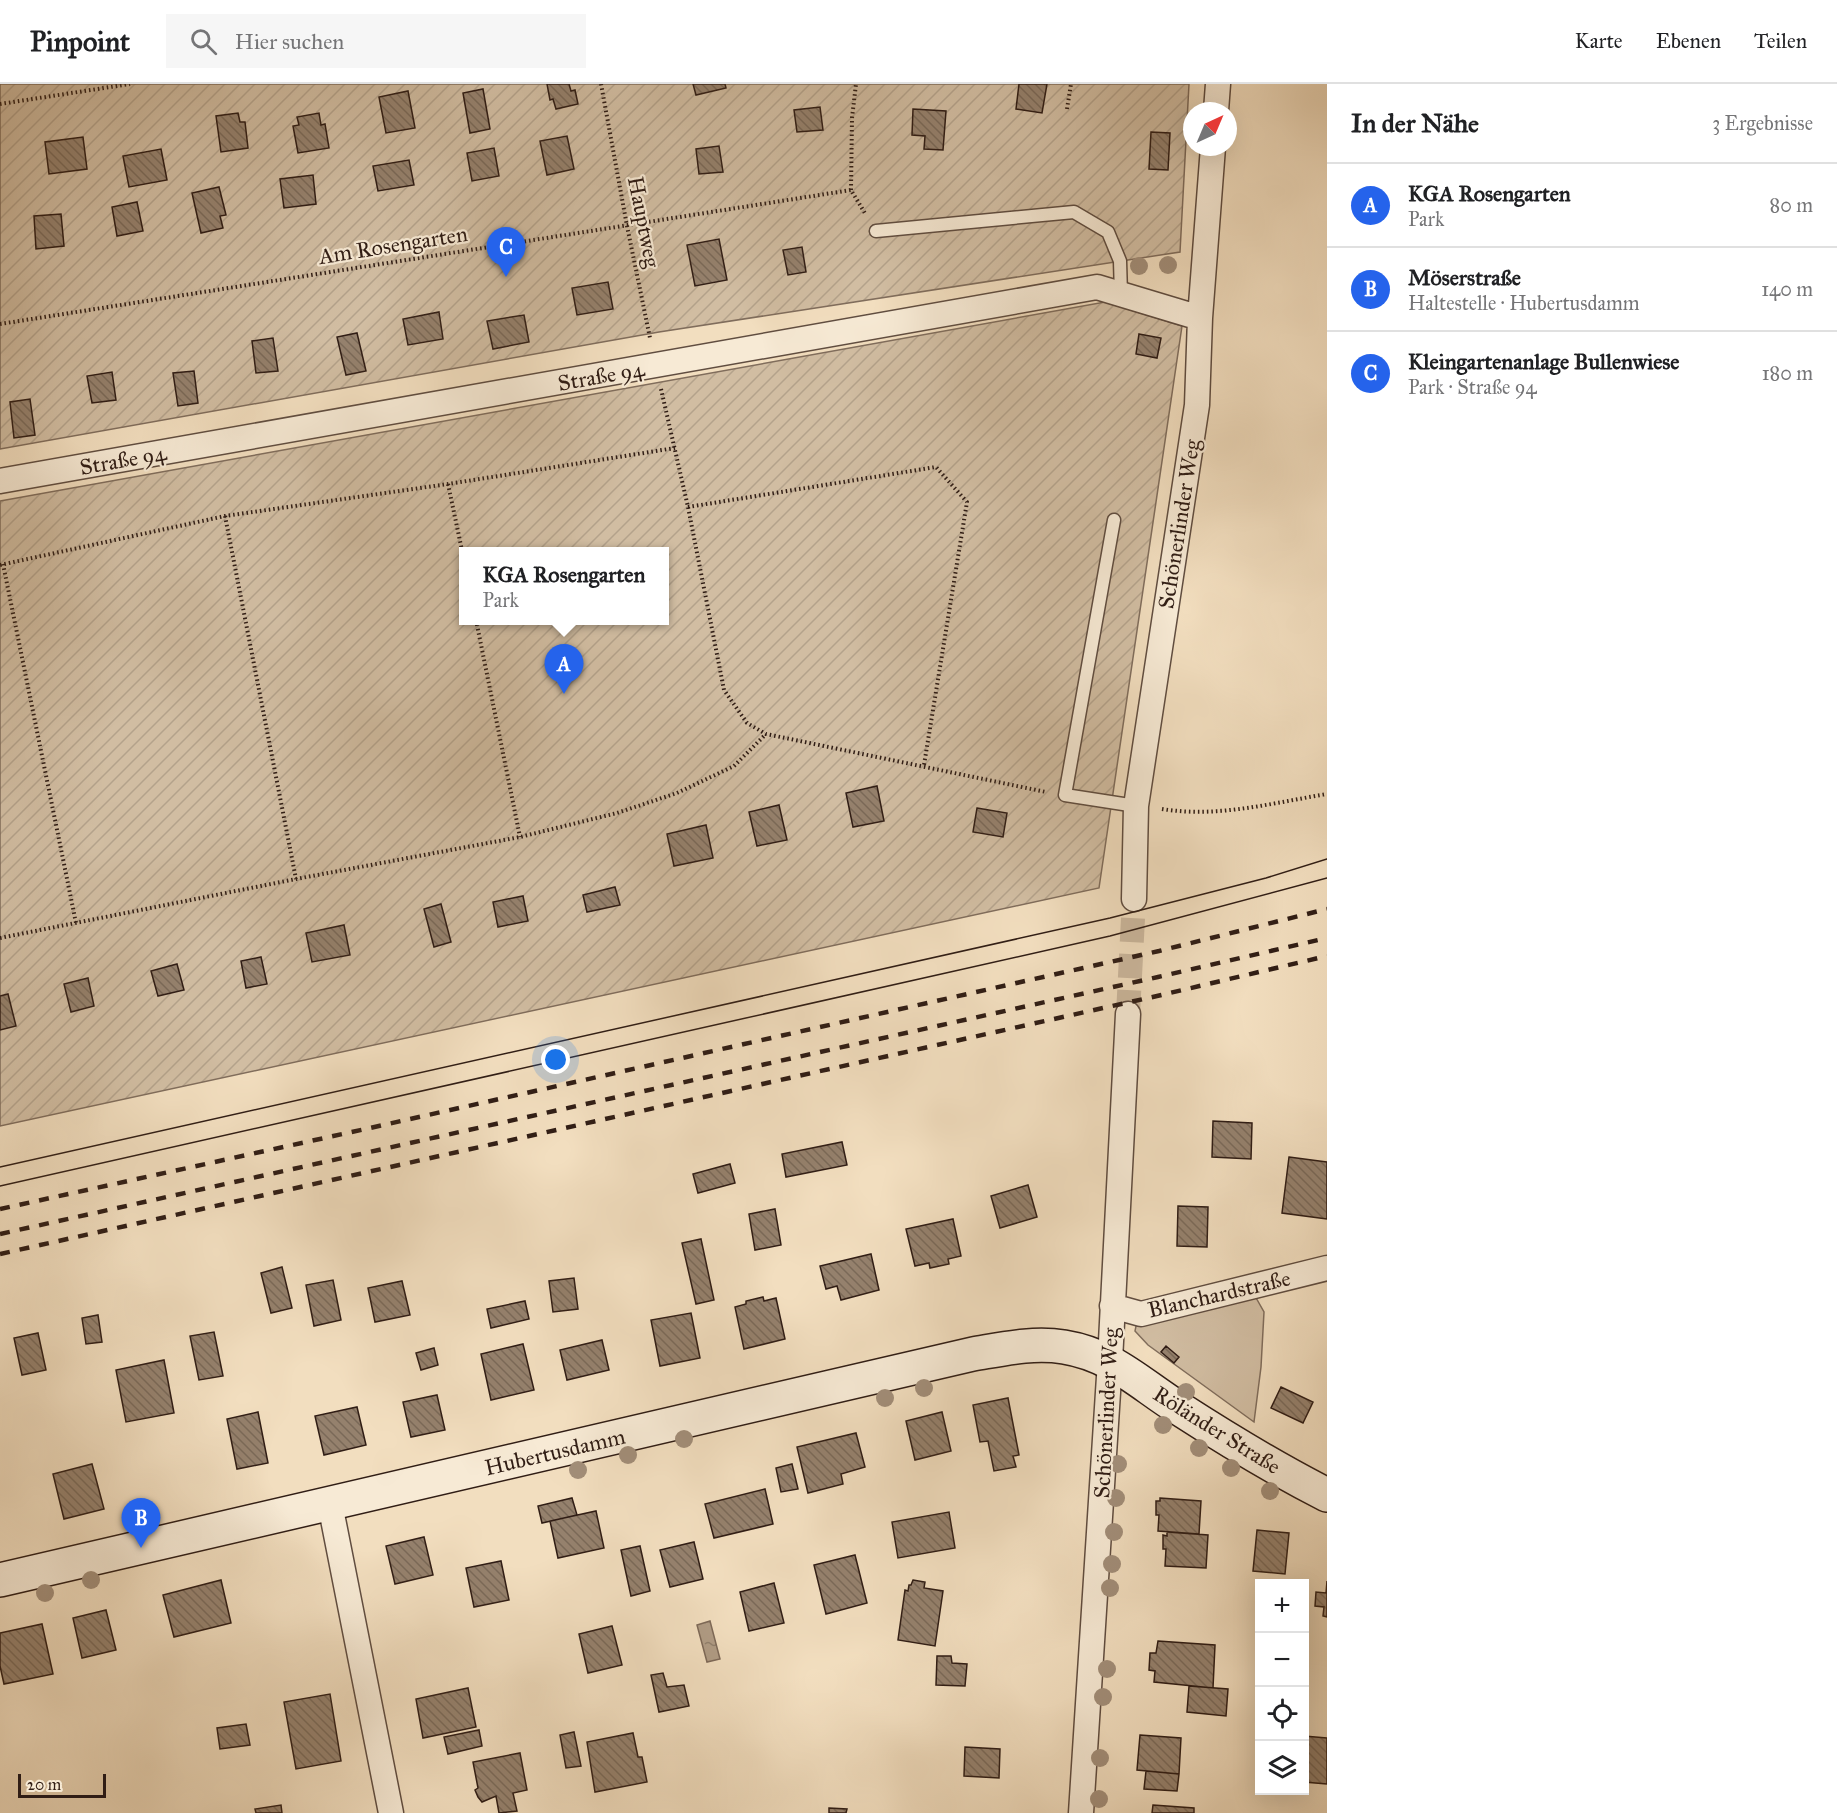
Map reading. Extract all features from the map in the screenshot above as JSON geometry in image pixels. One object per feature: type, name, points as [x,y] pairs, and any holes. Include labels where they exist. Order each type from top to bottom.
[{"type":"street","points":[[1217,102],[1218,84]]},
{"type":"street","name":"Schönerlinder Weg","points":[[1134,899],[1136,806],[1197,405],[1200,318],[1212,156]]},
{"type":"street","name":"Straße 94","points":[[0,481],[1097,287],[1200,318]]},
{"type":"street","name":"Schönerlinder Weg","points":[[1081,1813],[1110,1361],[1128,1014]]},
{"type":"street","name":"Blanchardstraße","points":[[1112,1306],[1141,1314],[1327,1268]]},
{"type":"street","name":"Hubertusdamm","points":[[0,1580],[973,1354],[1038,1345],[1063,1347],[1110,1361]]},
{"type":"street","name":"Röländer Straße","points":[[1110,1361],[1178,1408],[1246,1450],[1327,1495]]},
{"type":"street","points":[[330,1504],[391,1813]]},
{"type":"lane","points":[[876,231],[1074,212],[1108,232],[1120,261],[1122,295]]},
{"type":"lane","points":[[1114,520],[1065,795],[1136,806]]},
{"type":"path","points":[[0,104],[129,84]]},
{"type":"path","name":"Hauptweg","points":[[601,84],[627,226],[688,507],[724,690],[747,723],[765,734]]},
{"type":"path","points":[[856,84],[852,118],[850,190],[876,231]]},
{"type":"path","points":[[1067,110],[1071,84]]},
{"type":"path","name":"Am Rosengarten","points":[[0,324],[850,190]]},
{"type":"path","points":[[76,923],[2,564],[225,516],[675,448]]},
{"type":"path","points":[[688,507],[936,468],[967,502],[924,765]]},
{"type":"path","points":[[448,484],[461,547]]},
{"type":"path","points":[[225,516],[296,879]]},
{"type":"path","points":[[477,625],[520,837]]},
{"type":"path","points":[[0,938],[520,837],[617,813],[677,793],[734,766],[765,734],[1065,795]]},
{"type":"path","points":[[1136,806],[1184,813],[1224,812],[1327,794]]},
{"type":"shaded area","points":[[0,84],[1189,84],[1188,102],[1183,102],[1183,156],[1185,156],[1180,252],[659,332],[0,449]]},
{"type":"shaded area","points":[[1105,302],[1182,326],[1099,888],[0,1126],[0,501]]},
{"type":"shaded area","points":[[1255,1296],[1264,1312],[1261,1367],[1254,1422],[1148,1345],[1135,1331],[1136,1326]]},
{"type":"water","points":[[710,1621],[720,1659],[707,1662],[697,1625]]},
{"type":"building","points":[[547,84],[569,84],[571,91],[575,90],[578,104],[556,109],[553,99],[550,100]]},
{"type":"building","points":[[693,84],[725,84],[726,88],[696,95]]},
{"type":"building","points":[[1019,84],[1047,84],[1042,113],[1016,109]]},
{"type":"building","points":[[483,89],[490,129],[470,133],[463,93]]},
{"type":"building","points":[[408,91],[415,128],[386,133],[379,97]]},
{"type":"building","points":[[820,107],[823,130],[797,132],[794,110]]},
{"type":"building","points":[[913,109],[946,111],[943,150],[924,149],[925,136],[912,135]]},
{"type":"building","points":[[238,113],[240,122],[245,122],[248,148],[221,152],[216,116]]},
{"type":"building","points":[[319,113],[321,125],[325,124],[329,148],[298,153],[293,126],[299,125],[297,117]]},
{"type":"building","points":[[1151,132],[1170,133],[1168,170],[1149,169]]},
{"type":"building","points":[[567,136],[574,169],[547,175],[540,141]]},
{"type":"building","points":[[83,137],[87,169],[49,174],[45,142]]},
{"type":"building","points":[[719,146],[723,172],[699,174],[696,149]]},
{"type":"building","points":[[494,148],[499,176],[472,181],[467,153]]},
{"type":"building","points":[[161,149],[167,180],[129,187],[123,156]]},
{"type":"building","points":[[409,160],[414,185],[378,191],[373,166]]},
{"type":"building","points":[[313,175],[316,204],[284,208],[280,179]]},
{"type":"building","points":[[219,187],[226,215],[220,216],[223,228],[201,233],[192,193]]},
{"type":"building","points":[[137,202],[143,231],[117,236],[112,207]]},
{"type":"building","points":[[61,214],[64,246],[36,249],[34,216]]},
{"type":"building","points":[[719,239],[727,280],[695,286],[687,245]]},
{"type":"building","points":[[802,247],[806,272],[788,275],[783,250]]},
{"type":"building","points":[[608,282],[613,309],[577,315],[572,288]]},
{"type":"building","points":[[439,312],[443,339],[408,345],[403,319]]},
{"type":"building","points":[[524,315],[529,342],[493,349],[487,321]]},
{"type":"building","points":[[357,333],[366,371],[346,375],[337,337]]},
{"type":"building","points":[[1139,334],[1161,338],[1157,358],[1136,354]]},
{"type":"building","points":[[273,338],[278,371],[256,373],[252,341]]},
{"type":"building","points":[[194,371],[198,403],[178,406],[173,373]]},
{"type":"building","points":[[112,372],[116,400],[92,403],[87,376]]},
{"type":"building","points":[[30,399],[35,435],[14,438],[10,402]]},
{"type":"building","points":[[877,786],[884,821],[853,827],[846,793]]},
{"type":"building","points":[[779,805],[787,840],[757,846],[749,812]]},
{"type":"building","points":[[977,808],[1007,813],[1003,837],[973,832]]},
{"type":"building","points":[[706,825],[713,858],[674,866],[667,834]]},
{"type":"building","points":[[615,887],[620,905],[587,912],[583,895]]},
{"type":"building","points":[[523,896],[528,921],[498,927],[493,902]]},
{"type":"building","points":[[441,904],[451,942],[434,947],[424,909]]},
{"type":"building","points":[[344,925],[350,955],[312,962],[306,933]]},
{"type":"building","points":[[261,957],[267,984],[246,988],[241,961]]},
{"type":"building","points":[[177,964],[184,990],[158,996],[151,971]]},
{"type":"building","points":[[88,978],[94,1006],[71,1012],[64,984]]},
{"type":"building","points":[[8,994],[16,1026],[0,1030],[0,996]]},
{"type":"building","points":[[1213,1121],[1252,1123],[1251,1159],[1212,1157]]},
{"type":"building","points":[[842,1142],[847,1165],[786,1177],[782,1154]]},
{"type":"building","points":[[1289,1157],[1327,1162],[1327,1219],[1282,1213]]},
{"type":"building","points":[[730,1164],[735,1183],[698,1193],[693,1174]]},
{"type":"building","points":[[1028,1185],[1037,1217],[1000,1228],[991,1196]]},
{"type":"building","points":[[1178,1206],[1208,1207],[1207,1247],[1177,1246]]},
{"type":"building","points":[[775,1209],[781,1245],[755,1250],[749,1214]]},
{"type":"building","points":[[953,1219],[961,1256],[948,1259],[949,1264],[930,1268],[929,1263],[915,1266],[906,1229]]},
{"type":"building","points":[[701,1239],[714,1300],[696,1304],[682,1243]]},
{"type":"building","points":[[871,1254],[879,1290],[841,1300],[837,1286],[826,1289],[820,1266]]},
{"type":"building","points":[[282,1267],[292,1308],[271,1313],[261,1273]]},
{"type":"building","points":[[574,1278],[578,1309],[553,1312],[549,1281]]},
{"type":"building","points":[[333,1280],[341,1320],[314,1326],[306,1285]]},
{"type":"building","points":[[402,1281],[410,1315],[375,1322],[368,1288]]},
{"type":"building","points":[[763,1297],[764,1301],[776,1298],[785,1339],[744,1349],[735,1307],[746,1304],[746,1301]]},
{"type":"building","points":[[525,1301],[529,1319],[491,1328],[487,1309]]},
{"type":"building","points":[[691,1313],[700,1358],[660,1366],[651,1320]]},
{"type":"building","points":[[98,1315],[102,1342],[86,1344],[82,1318]]},
{"type":"building","points":[[214,1332],[223,1376],[199,1380],[190,1336]]},
{"type":"building","points":[[38,1333],[46,1370],[22,1375],[14,1338]]},
{"type":"building","points":[[602,1340],[609,1370],[567,1380],[560,1350]]},
{"type":"building","points":[[523,1344],[534,1390],[491,1400],[481,1354]]},
{"type":"building","points":[[1166,1346],[1179,1357],[1174,1363],[1161,1352]]},
{"type":"building","points":[[434,1348],[438,1365],[421,1370],[416,1353]]},
{"type":"building","points":[[164,1360],[174,1413],[126,1422],[116,1370]]},
{"type":"building","points":[[1281,1387],[1313,1402],[1303,1423],[1271,1408]]},
{"type":"building","points":[[437,1395],[445,1430],[411,1437],[403,1402]]},
{"type":"building","points":[[1008,1398],[1019,1455],[1013,1456],[1016,1467],[994,1471],[988,1441],[980,1442],[973,1405]]},
{"type":"building","points":[[357,1407],[366,1445],[324,1455],[315,1416]]},
{"type":"building","points":[[258,1412],[268,1463],[237,1469],[227,1419]]},
{"type":"building","points":[[942,1412],[951,1451],[915,1460],[906,1421]]},
{"type":"building","points":[[856,1433],[865,1467],[841,1474],[843,1484],[808,1493],[797,1447]]},
{"type":"building","points":[[92,1464],[104,1509],[64,1519],[53,1474]]},
{"type":"building","points":[[792,1464],[798,1489],[781,1492],[776,1468]]},
{"type":"building","points":[[765,1489],[773,1524],[714,1538],[705,1504]]},
{"type":"building","points":[[572,1498],[577,1515],[542,1523],[538,1506]]},
{"type":"building","points":[[1160,1498],[1201,1501],[1199,1534],[1158,1531],[1159,1515],[1156,1515],[1156,1501],[1160,1501]]},
{"type":"building","points":[[596,1511],[604,1548],[558,1558],[550,1521]]},
{"type":"building","points":[[949,1512],[955,1548],[898,1558],[892,1522]]},
{"type":"building","points":[[1257,1530],[1289,1533],[1285,1574],[1253,1571]]},
{"type":"building","points":[[1167,1532],[1208,1535],[1206,1568],[1165,1566],[1166,1549],[1163,1549],[1163,1535],[1167,1536]]},
{"type":"building","points":[[424,1537],[433,1575],[395,1584],[386,1546]]},
{"type":"building","points":[[694,1542],[703,1579],[670,1587],[660,1550]]},
{"type":"building","points":[[640,1546],[650,1591],[631,1596],[621,1550]]},
{"type":"building","points":[[855,1555],[867,1603],[826,1614],[814,1565]]},
{"type":"building","points":[[501,1561],[509,1600],[474,1607],[466,1568]]},
{"type":"building","points":[[221,1580],[231,1623],[174,1637],[163,1595]]},
{"type":"building","points":[[913,1580],[925,1582],[924,1588],[943,1591],[935,1646],[898,1640],[905,1590],[908,1591]]},
{"type":"building","points":[[1327,1581],[1327,1617],[1323,1616],[1324,1607],[1315,1606],[1316,1592],[1326,1593]]},
{"type":"building","points":[[774,1583],[784,1623],[749,1631],[740,1592]]},
{"type":"building","points":[[106,1610],[116,1650],[82,1658],[73,1618]]},
{"type":"building","points":[[42,1624],[53,1674],[4,1684],[0,1666],[0,1633]]},
{"type":"building","points":[[612,1626],[622,1665],[588,1673],[579,1634]]},
{"type":"building","points":[[1158,1641],[1215,1645],[1213,1688],[1154,1682],[1155,1671],[1149,1670],[1150,1653],[1156,1653]]},
{"type":"building","points":[[937,1656],[951,1656],[952,1663],[967,1664],[965,1686],[936,1685]]},
{"type":"building","points":[[663,1673],[667,1687],[684,1685],[689,1706],[659,1712],[651,1675]]},
{"type":"building","points":[[1189,1686],[1228,1689],[1226,1716],[1187,1712]]},
{"type":"building","points":[[468,1688],[476,1727],[423,1738],[416,1699]]},
{"type":"building","points":[[330,1694],[341,1761],[296,1769],[284,1702]]},
{"type":"building","points":[[246,1724],[250,1745],[220,1749],[217,1728]]},
{"type":"building","points":[[479,1730],[482,1746],[448,1754],[444,1737]]},
{"type":"building","points":[[574,1732],[581,1766],[566,1768],[560,1735]]},
{"type":"building","points":[[633,1733],[638,1757],[642,1757],[647,1782],[595,1792],[587,1742]]},
{"type":"building","points":[[1140,1735],[1181,1738],[1179,1774],[1137,1770]]},
{"type":"building","points":[[1309,1736],[1327,1738],[1327,1784],[1309,1782]]},
{"type":"building","points":[[965,1747],[1000,1749],[999,1778],[964,1776]]},
{"type":"building","points":[[520,1753],[527,1790],[513,1793],[517,1811],[499,1813],[496,1796],[482,1802],[478,1797],[475,1790],[478,1788],[473,1762]]},
{"type":"building","points":[[1146,1771],[1179,1774],[1177,1791],[1144,1789]]},
{"type":"building","points":[[281,1805],[282,1813],[256,1813],[255,1809]]},
{"type":"building","points":[[1153,1805],[1194,1808],[1194,1813],[1152,1813]]},
{"type":"building","points":[[829,1808],[847,1809],[846,1813],[829,1813]]},
{"type":"tunnel","points":[[1128,1014],[1134,899]]},
{"type":"tram line","points":[[0,1167],[1110,918],[1266,878],[1327,859]]},
{"type":"tram line","points":[[0,1186],[1110,936],[1327,878]]},
{"type":"railway","points":[[0,1209],[1159,951],[1327,909]]},
{"type":"railway","points":[[0,1234],[1327,938]]},
{"type":"railway","points":[[0,1254],[1327,956]]},
{"type":"place","name":"Kleingartenanlage Bullenwiese","points":[[506,277]]},
{"type":"place","name":"KGA Rosengarten","points":[[564,694]]},
{"type":"place","name":"Möserstraße","points":[[141,1548]]}]
